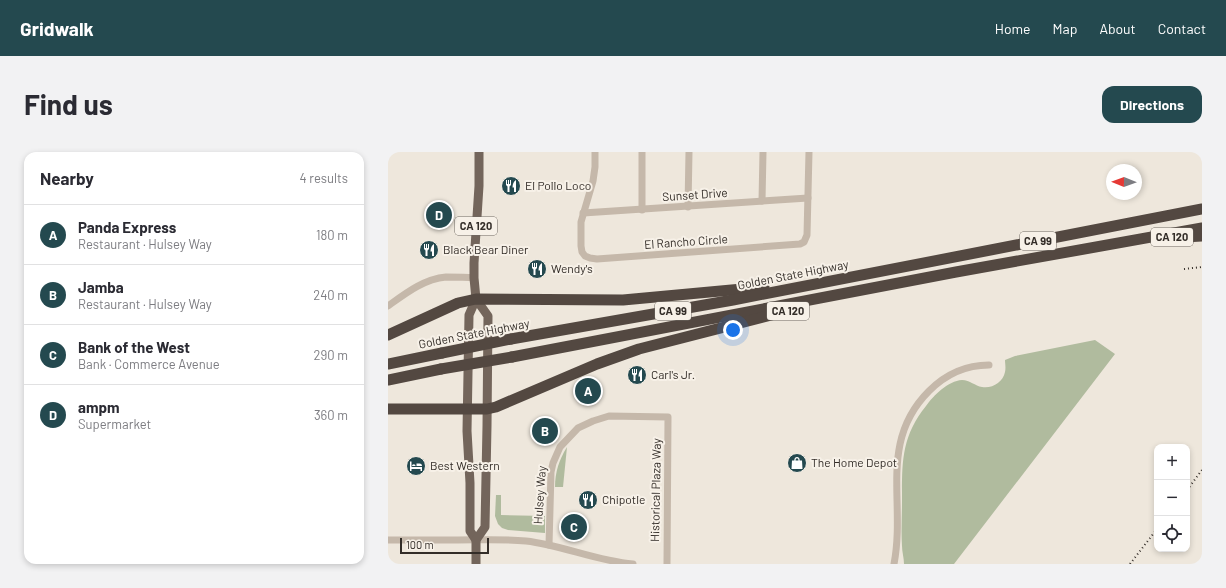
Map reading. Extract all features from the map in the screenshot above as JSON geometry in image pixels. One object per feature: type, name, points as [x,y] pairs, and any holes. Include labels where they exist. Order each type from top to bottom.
[{"type":"highway","name":"Golden State Highway","points":[[388,364],[511,339],[835,281],[1202,209]]},
{"type":"highway","name":"CA 99","points":[[388,380],[1202,228]]},
{"type":"highway","name":"CA 120","points":[[1141,239],[1202,236]]},
{"type":"highway","name":"CA 120","points":[[476,299],[623,300],[835,281]]},
{"type":"highway","name":"CA 120","points":[[467,409],[487,409],[499,406],[597,364],[639,349],[908,282]]},
{"type":"highway","points":[[388,335],[458,304],[476,299]]},
{"type":"highway","points":[[388,409],[467,409]]},
{"type":"main road","name":"CA 120","points":[[467,409],[469,315],[476,299],[474,278],[479,152]]},
{"type":"main road","points":[[476,299],[488,316],[485,527],[476,540]]},
{"type":"main road","points":[[467,409],[470,531],[476,540],[476,564]]},
{"type":"street","name":"El Rancho Circle","points":[[595,152],[593,181],[581,222],[582,252],[585,256],[597,259],[800,244],[804,242],[807,235],[809,152]]},
{"type":"street","points":[[642,152],[642,210]]},
{"type":"street","points":[[688,206],[689,152]]},
{"type":"street","points":[[762,202],[763,152]]},
{"type":"street","name":"Sunset Drive","points":[[583,213],[808,198]]},
{"type":"street","points":[[388,306],[414,288],[427,282],[447,277],[474,278]]},
{"type":"street","points":[[894,564],[897,542],[897,460],[902,432],[911,412],[920,399],[934,386],[950,375],[977,365],[989,365]]},
{"type":"street","name":"Hulsey Way","points":[[549,545],[551,472],[560,447],[578,428],[609,416],[668,417]]},
{"type":"street","name":"Historical Plaza Way","points":[[666,564],[668,417]]},
{"type":"street","points":[[388,540],[500,539],[526,541],[549,545],[584,555],[633,564]]},
{"type":"green space","points":[[1095,340],[1115,354],[954,564],[904,564],[902,548],[903,462],[907,440],[918,417],[929,402],[942,389],[957,381],[965,380],[979,386],[993,386],[1004,376],[1005,360],[1015,356]]},
{"type":"green space","points":[[567,447],[563,487],[555,487],[558,466]]},
{"type":"green space","points":[[496,495],[501,495],[501,515],[545,516],[545,533],[508,530],[502,528],[498,524],[495,516]]},
{"type":"railway","points":[[1184,269],[1202,267]]},
{"type":"railway","points":[[1190,486],[1202,470]]},
{"type":"railway","points":[[1130,564],[1154,533]]},
{"type":"place","name":"El Pollo Loco","points":[[511,186]]},
{"type":"place","name":"ampm","points":[[439,215]]},
{"type":"place","name":"Black Bear Diner","points":[[429,250]]},
{"type":"place","name":"Wendy's","points":[[537,269]]},
{"type":"place","name":"Carl's Jr.","points":[[637,375]]},
{"type":"place","name":"Panda Express","points":[[588,391]]},
{"type":"place","name":"Jamba","points":[[545,431]]},
{"type":"place","name":"The Home Depot","points":[[797,463]]},
{"type":"place","name":"Best Western","points":[[416,466]]},
{"type":"place","name":"Chipotle","points":[[588,500]]},
{"type":"place","name":"Bank of the West","points":[[574,527]]}]
